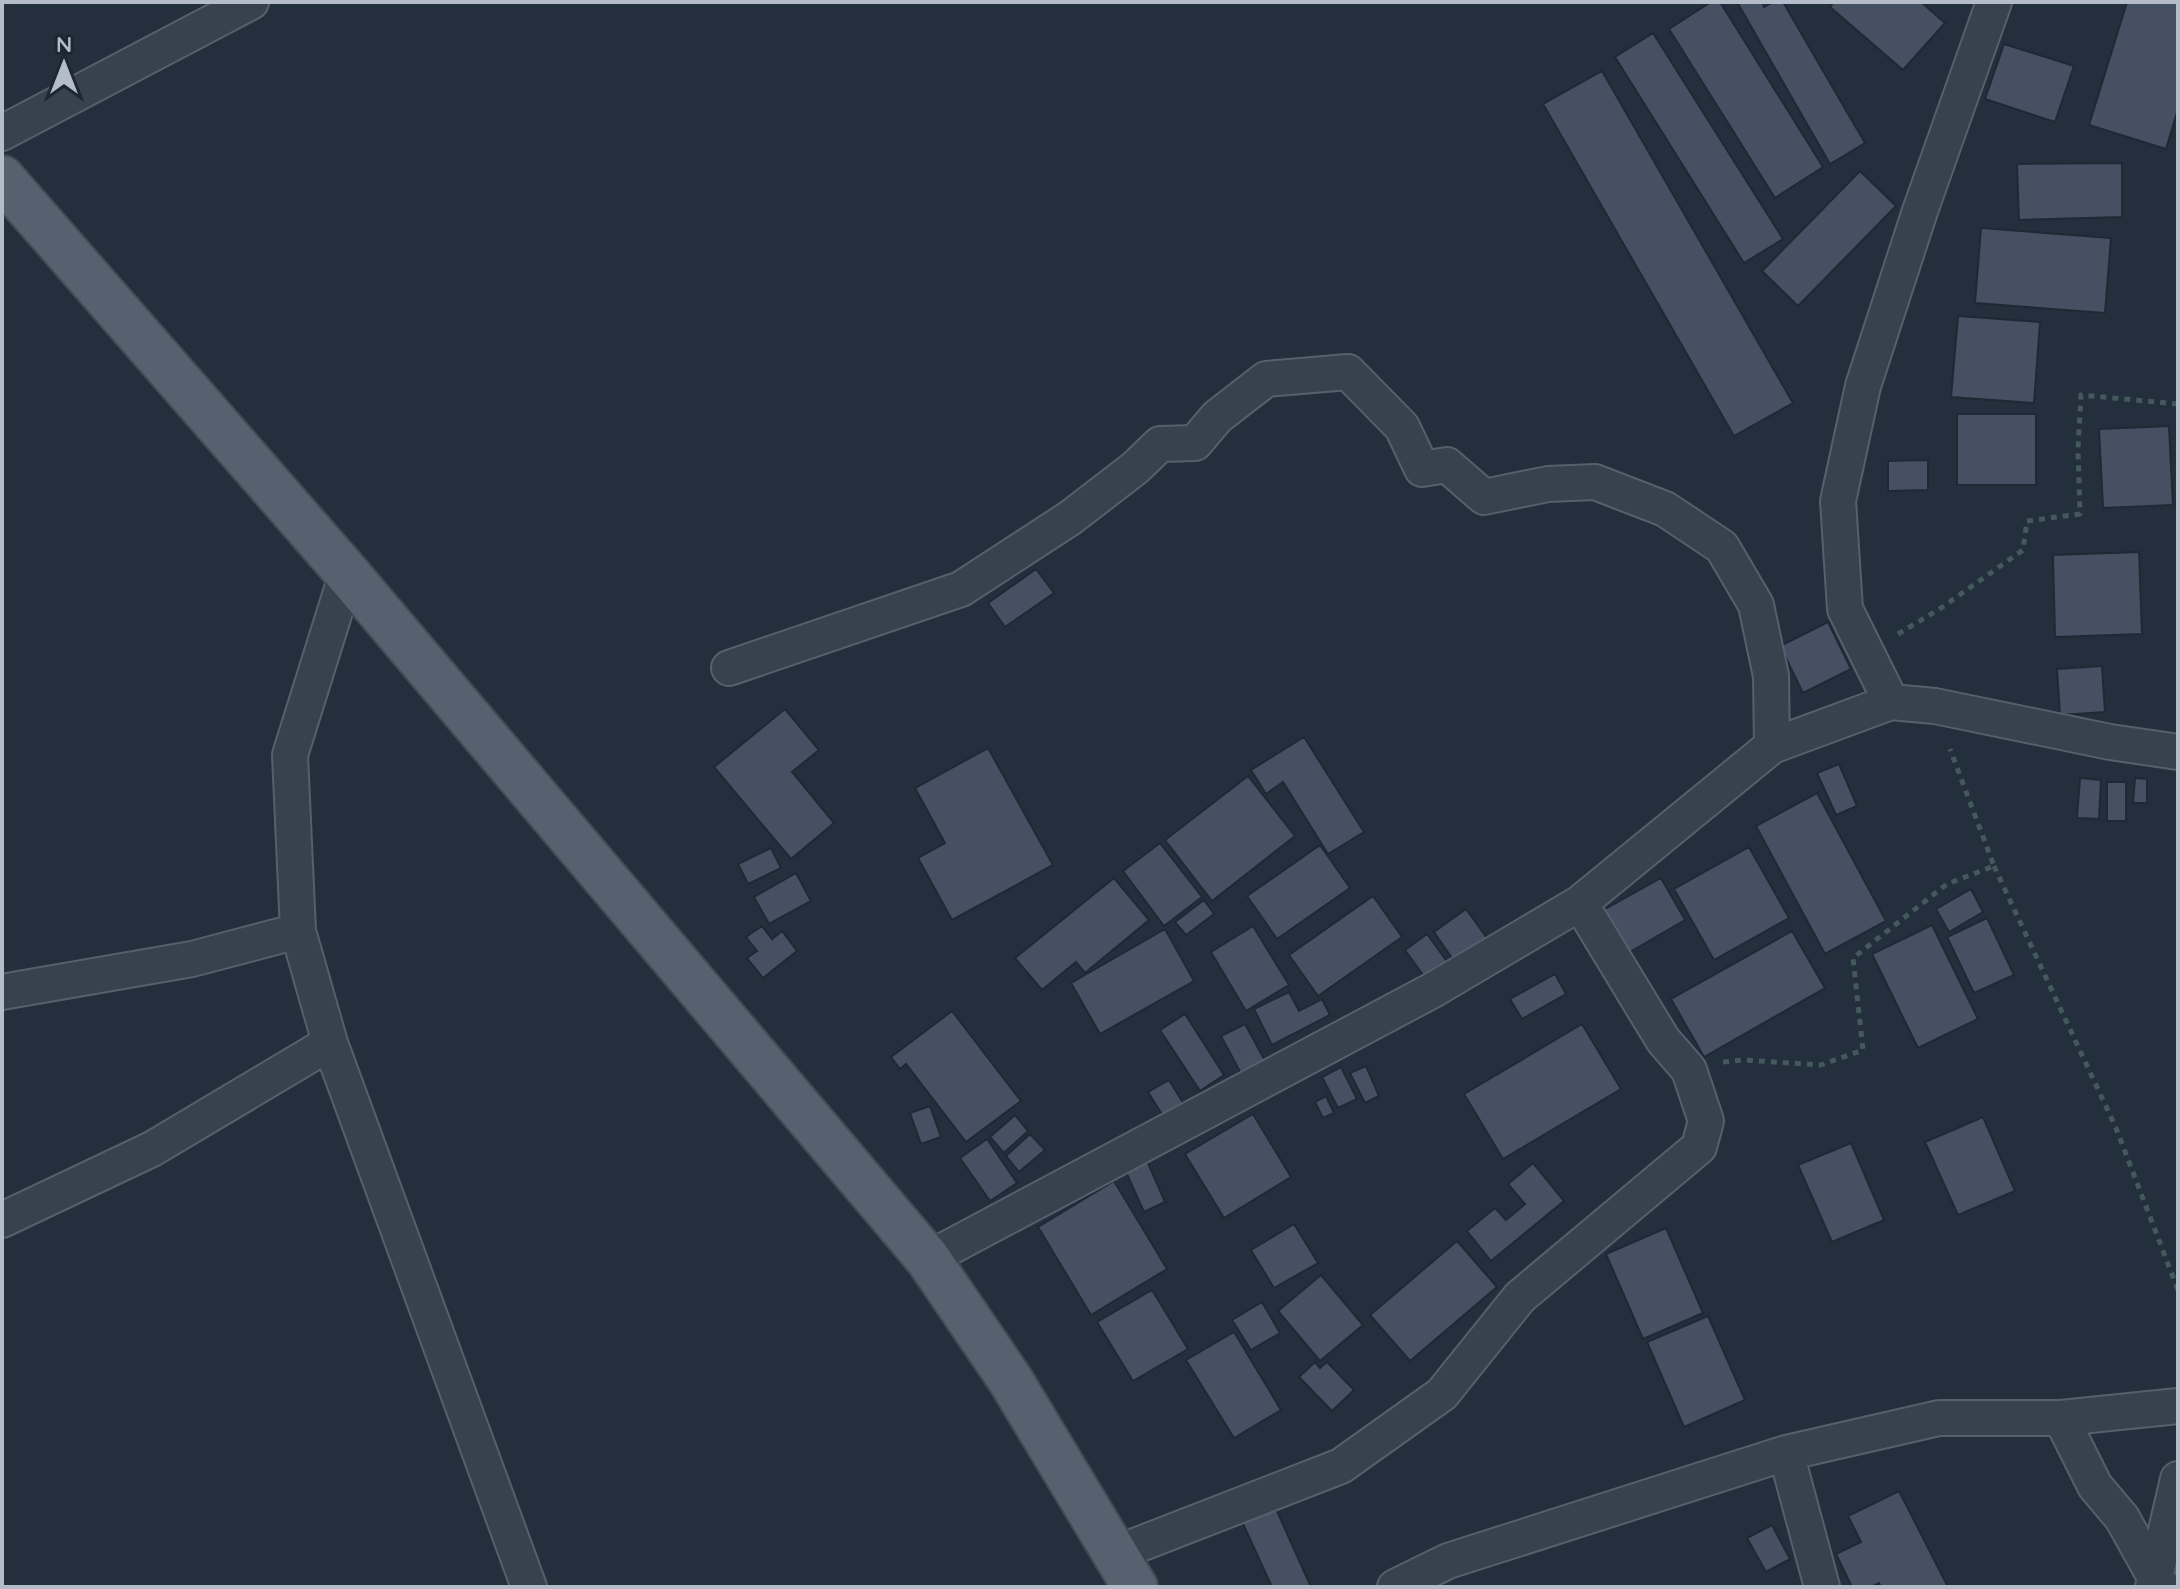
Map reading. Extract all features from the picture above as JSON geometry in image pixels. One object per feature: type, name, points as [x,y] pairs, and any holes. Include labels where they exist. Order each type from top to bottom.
[{"type":"main road","points":[[2,178],[347,573],[928,1259],[1011,1381],[1126,1570]]},
{"type":"street","points":[[2,133],[251,2]]},
{"type":"street","points":[[1891,702],[1845,609],[1838,501],[1863,386],[1920,211],[1994,2]]},
{"type":"street","points":[[729,668],[961,589],[1070,518],[1135,468],[1160,444],[1195,443],[1217,417],[1266,379],[1348,372],[1402,427],[1422,469],[1447,465],[1484,497],[1548,484],[1595,482],[1665,509],[1722,547],[1756,605],[1771,676],[1772,746]]},
{"type":"street","points":[[347,573],[290,755],[298,931],[330,1043],[529,1587]]},
{"type":"street","points":[[928,1259],[1433,990],[1580,903],[1772,746],[1891,702],[1935,706],[2110,742],[2178,752]]},
{"type":"street","points":[[1126,1570],[1341,1466],[1442,1394],[1520,1297],[1699,1147],[1706,1121],[1689,1070],[1663,1040],[1580,903]]},
{"type":"street","points":[[2,992],[192,959],[298,931]]},
{"type":"street","points":[[2,1220],[152,1149],[330,1043]]},
{"type":"street","points":[[1395,1587],[1448,1561],[1786,1453],[1939,1418],[2061,1418],[2178,1406]]},
{"type":"street","points":[[2061,1418],[2095,1486],[2122,1518],[2157,1584]]},
{"type":"street","points":[[1786,1453],[1822,1587]]},
{"type":"street","points":[[2157,1584],[2178,1479]]},
{"type":"path","points":[[1867,653],[1941,608],[2023,550],[2027,521],[2080,514],[2078,449],[2081,395],[2178,404]]},
{"type":"path","points":[[1935,706],[1994,866],[2116,1128],[2178,1290]]},
{"type":"path","points":[[1689,1070],[1708,1064],[1744,1060],[1821,1065],[1863,1050],[1853,958],[1947,884],[1994,866]]},
{"type":"building","points":[[1711,2],[1720,2],[1823,167],[1775,198],[1669,29]]},
{"type":"building","points":[[1737,2],[1762,2],[1764,7],[1773,2],[1783,2],[1865,143],[1830,164]]},
{"type":"building","points":[[1834,2],[1921,2],[1945,23],[1903,70],[1830,7]]},
{"type":"building","points":[[2127,2],[2178,2],[2178,109],[2166,149],[2089,125]]},
{"type":"building","points":[[1653,33],[1783,239],[1744,263],[1615,57]]},
{"type":"building","points":[[2004,44],[2074,66],[2055,122],[1985,99]]},
{"type":"building","points":[[1602,71],[1793,403],[1734,436],[1543,104]]},
{"type":"building","points":[[2122,163],[2122,217],[2019,220],[2017,164]]},
{"type":"building","points":[[1860,171],[1896,206],[1798,306],[1762,271]]},
{"type":"building","points":[[1981,228],[2111,238],[2105,313],[1975,303]]},
{"type":"building","points":[[1958,316],[2040,322],[2034,403],[1951,397]]},
{"type":"building","points":[[1957,414],[2036,414],[2036,485],[1957,485]]},
{"type":"building","points":[[2169,426],[2173,505],[2103,508],[2099,429]]},
{"type":"building","points":[[1928,460],[1928,490],[1888,491],[1888,461]]},
{"type":"building","points":[[2139,552],[2142,634],[2055,637],[2053,555]]},
{"type":"building","points":[[1036,569],[1054,593],[1005,627],[988,603]]},
{"type":"building","points":[[1828,622],[1851,669],[1803,693],[1780,646]]},
{"type":"building","points":[[2102,666],[2105,712],[2060,715],[2057,669]]},
{"type":"building","points":[[785,709],[819,750],[792,772],[834,823],[791,859],[714,767]]},
{"type":"building","points":[[1304,737],[1364,832],[1328,854],[1283,782],[1266,794],[1251,770]]},
{"type":"building","points":[[988,748],[1053,865],[952,920],[918,858],[945,843],[915,788]]},
{"type":"building","points":[[1839,764],[1857,806],[1836,815],[1817,773]]},
{"type":"building","points":[[1248,776],[1295,836],[1212,901],[1165,840]]},
{"type":"building","points":[[2080,778],[2101,780],[2099,819],[2077,818]]},
{"type":"building","points":[[2135,778],[2147,779],[2147,803],[2133,803]]},
{"type":"building","points":[[2107,782],[2126,782],[2126,821],[2107,821]]},
{"type":"building","points":[[1817,793],[1886,921],[1825,954],[1756,826]]},
{"type":"building","points":[[1160,843],[1202,897],[1164,926],[1123,871]]},
{"type":"building","points":[[1320,845],[1350,888],[1277,939],[1247,896]]},
{"type":"building","points":[[1749,847],[1789,918],[1714,960],[1674,889]]},
{"type":"building","points":[[771,848],[781,868],[748,884],[738,864]]},
{"type":"building","points":[[796,873],[811,901],[769,924],[754,897]]},
{"type":"building","points":[[1114,878],[1149,920],[1085,973],[1076,962],[1042,990],[1015,958]]},
{"type":"building","points":[[1661,878],[1685,920],[1623,956],[1598,913]]},
{"type":"building","points":[[1971,889],[1983,912],[1949,932],[1936,909]]},
{"type":"building","points":[[1373,896],[1402,937],[1318,996],[1289,955]]},
{"type":"building","points":[[1204,900],[1214,914],[1186,935],[1175,922]]},
{"type":"building","points":[[1466,909],[1489,941],[1456,964],[1434,932]]},
{"type":"building","points":[[1987,918],[2014,975],[1974,993],[1947,937]]},
{"type":"building","points":[[1932,925],[1978,1019],[1918,1048],[1872,954]]},
{"type":"building","points":[[762,926],[772,939],[782,931],[797,951],[763,978],[747,958],[757,951],[746,937]]},
{"type":"building","points":[[1253,926],[1289,985],[1246,1011],[1211,952]]},
{"type":"building","points":[[1165,929],[1194,981],[1100,1034],[1071,983]]},
{"type":"building","points":[[1792,931],[1825,988],[1704,1057],[1671,999]]},
{"type":"building","points":[[1427,934],[1448,963],[1426,979],[1405,950]]},
{"type":"building","points":[[1555,974],[1566,994],[1522,1019],[1510,999]]},
{"type":"building","points":[[1289,992],[1299,1011],[1322,999],[1330,1015],[1272,1045],[1254,1009]]},
{"type":"building","points":[[952,1011],[1021,1101],[966,1142],[906,1064],[900,1069],[891,1057]]},
{"type":"building","points":[[1185,1014],[1224,1075],[1200,1091],[1160,1030]]},
{"type":"building","points":[[1245,1024],[1270,1070],[1246,1083],[1221,1036]]},
{"type":"building","points":[[1582,1024],[1621,1089],[1503,1159],[1464,1094]]},
{"type":"building","points":[[1366,1066],[1379,1096],[1365,1103],[1350,1073]]},
{"type":"building","points":[[1341,1067],[1357,1099],[1338,1108],[1322,1077]]},
{"type":"building","points":[[1169,1080],[1185,1106],[1165,1119],[1148,1092]]},
{"type":"building","points":[[1326,1096],[1334,1113],[1323,1118],[1315,1102]]},
{"type":"building","points":[[930,1106],[941,1137],[921,1144],[910,1113]]},
{"type":"building","points":[[1253,1114],[1291,1177],[1224,1218],[1185,1154]]},
{"type":"building","points":[[1015,1115],[1028,1131],[1004,1153],[990,1137]]},
{"type":"building","points":[[1983,1117],[2015,1191],[1958,1215],[1925,1142]]},
{"type":"building","points":[[1030,1134],[1045,1150],[1019,1172],[1006,1156]]},
{"type":"building","points":[[987,1139],[1017,1183],[990,1201],[960,1158]]},
{"type":"building","points":[[1851,1143],[1884,1220],[1832,1242],[1798,1165]]},
{"type":"building","points":[[1144,1154],[1165,1202],[1144,1212],[1122,1163]]},
{"type":"building","points":[[1533,1163],[1564,1201],[1491,1261],[1467,1231],[1495,1208],[1506,1220],[1525,1204],[1508,1184]]},
{"type":"building","points":[[1114,1181],[1167,1269],[1091,1315],[1038,1227]]},
{"type":"building","points":[[1294,1224],[1318,1263],[1274,1288],[1251,1250]]},
{"type":"building","points":[[1666,1228],[1703,1313],[1643,1339],[1606,1254]]},
{"type":"building","points":[[1457,1241],[1497,1287],[1410,1361],[1370,1315]]},
{"type":"building","points":[[1321,1275],[1363,1325],[1320,1361],[1278,1311]]},
{"type":"building","points":[[1152,1290],[1188,1349],[1133,1381],[1097,1322]]},
{"type":"building","points":[[1262,1302],[1280,1333],[1251,1350],[1232,1320]]},
{"type":"building","points":[[1708,1316],[1745,1400],[1684,1427],[1647,1342]]},
{"type":"building","points":[[1234,1332],[1281,1410],[1234,1438],[1186,1360]]},
{"type":"building","points":[[1315,1362],[1320,1368],[1327,1362],[1354,1390],[1332,1411],[1299,1377]]},
{"type":"building","points":[[1899,1491],[1948,1587],[1881,1587],[1879,1583],[1871,1587],[1852,1587],[1836,1554],[1861,1542],[1848,1516]]},
{"type":"building","points":[[1272,1500],[1311,1587],[1272,1587],[1239,1515]]},
{"type":"building","points":[[1772,1525],[1790,1559],[1766,1572],[1747,1538]]}]
